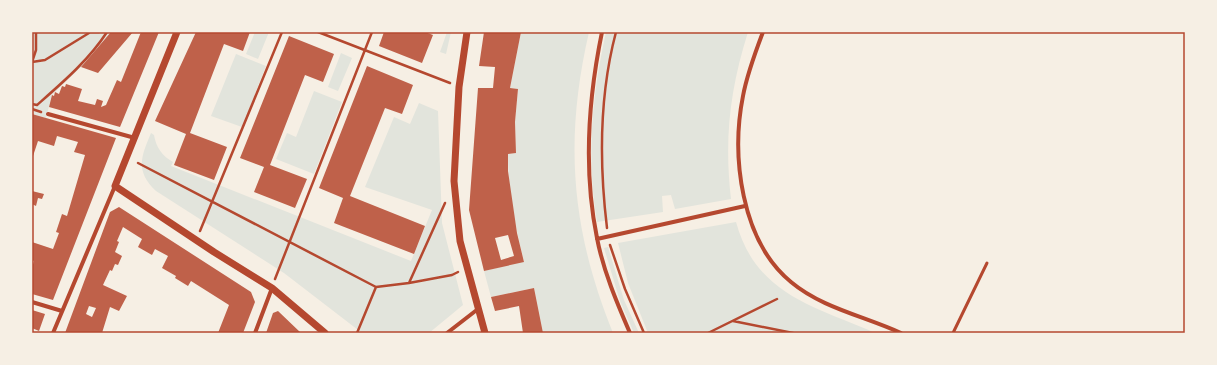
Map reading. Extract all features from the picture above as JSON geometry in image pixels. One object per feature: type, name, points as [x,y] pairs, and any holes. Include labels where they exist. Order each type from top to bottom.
[{"type":"street","points":[[53,333],[135,138],[177,32]]},
{"type":"street","points":[[466,32],[459,87],[454,181],[460,241],[485,333]]},
{"type":"street","points":[[602,32],[594,70],[589,112],[589,192],[597,239],[616,297],[630,333]]},
{"type":"street","points":[[763,32],[748,75],[740,119],[740,154],[745,206],[760,245],[773,264],[790,282],[829,305],[873,320],[900,333]]},
{"type":"street","points":[[48,114],[135,138]]},
{"type":"street","points":[[114,186],[196,241],[272,288],[325,333]]},
{"type":"street","points":[[597,239],[745,206]]},
{"type":"street","points":[[255,333],[272,288]]},
{"type":"street","points":[[32,302],[62,311]]},
{"type":"street","points":[[447,333],[478,309]]},
{"type":"lane","points":[[953,333],[987,263]]},
{"type":"path","points":[[36,32],[36,50],[32,62],[45,60],[80,40],[88,32],[99,32]]},
{"type":"path","points":[[32,104],[37,105],[64,82],[101,42],[107,32]]},
{"type":"path","points":[[196,241],[282,32]]},
{"type":"path","points":[[318,32],[459,87]]},
{"type":"path","points":[[272,288],[372,32]]},
{"type":"path","points":[[616,32],[607,72],[601,142],[604,202],[608,237],[625,289],[644,333]]},
{"type":"path","points":[[138,163],[212,203],[376,287],[452,275],[467,268]]},
{"type":"path","points":[[409,283],[446,201]]},
{"type":"path","points":[[357,333],[376,287]]},
{"type":"path","points":[[708,333],[777,299]]},
{"type":"path","points":[[732,321],[793,333]]},
{"type":"shaded area","points":[[32,32],[111,32],[81,67],[52,95],[46,118],[32,114]]},
{"type":"shaded area","points":[[255,32],[269,32],[258,59],[246,54]]},
{"type":"shaded area","points":[[447,32],[451,32],[446,54],[440,52]]},
{"type":"shaded area","points":[[521,32],[589,32],[581,72],[576,110],[576,184],[580,221],[588,257],[599,295],[613,333],[543,333],[534,288],[491,297],[484,271],[524,261],[513,208],[509,181],[508,154],[516,153],[515,122],[518,89],[510,88]]},
{"type":"shaded area","points":[[606,32],[748,32],[737,74],[730,114],[728,156],[731,199],[675,209],[671,195],[662,196],[663,212],[597,222],[592,174],[592,127],[597,79]]},
{"type":"shaded area","points":[[341,53],[352,58],[338,91],[328,87]]},
{"type":"shaded area","points":[[236,54],[266,66],[242,127],[211,116]]},
{"type":"shaded area","points":[[314,91],[342,102],[314,174],[276,159],[287,133],[296,137]]},
{"type":"shaded area","points":[[419,103],[438,111],[442,223],[463,305],[429,333],[362,333],[284,273],[156,191],[149,184],[143,170],[143,157],[151,133],[154,135],[160,151],[173,162],[171,166],[411,261],[432,210],[365,187],[394,117],[410,124]]},
{"type":"shaded area","points":[[736,222],[745,247],[758,266],[773,282],[790,295],[809,305],[875,333],[648,333],[628,283],[618,243]]},
{"type":"shaded area","points":[[608,247],[624,300],[639,333],[634,333],[620,301],[604,248]]},
{"type":"building","points":[[111,32],[133,32],[98,73],[81,67]]},
{"type":"building","points":[[141,32],[159,32],[120,127],[49,107],[52,95],[54,96],[55,92],[59,94],[62,86],[65,87],[66,84],[82,89],[78,101],[95,105],[97,99],[103,101],[101,107],[106,105],[117,80],[121,82]]},
{"type":"building","points":[[196,32],[250,32],[243,51],[224,44],[190,133],[227,147],[214,180],[174,165],[186,134],[155,121]]},
{"type":"building","points":[[384,32],[425,32],[433,35],[422,63],[379,46]]},
{"type":"building","points":[[484,32],[521,32],[510,88],[518,89],[515,122],[516,153],[508,154],[508,171],[517,233],[524,262],[484,271],[469,210],[478,88],[493,88],[495,67],[479,66]],"holes":[[[508,235],[514,256],[501,260],[495,238]]]},
{"type":"building","points":[[289,36],[334,54],[323,82],[305,75],[270,165],[307,179],[295,208],[254,192],[264,167],[240,158]]},
{"type":"building","points":[[367,66],[413,85],[402,114],[385,108],[350,196],[425,226],[414,254],[334,223],[343,198],[319,188]]},
{"type":"building","points":[[32,114],[116,138],[53,300],[32,294],[32,268],[34,261],[32,260],[32,242],[53,249],[59,233],[56,232],[62,214],[67,216],[85,155],[74,152],[78,142],[57,136],[54,146],[38,141],[32,159]]},
{"type":"building","points":[[32,191],[44,194],[42,199],[38,198],[36,206],[32,204]]},
{"type":"building","points":[[119,207],[251,292],[255,302],[243,333],[218,333],[229,305],[191,281],[188,286],[175,278],[176,276],[162,268],[168,256],[155,249],[152,255],[138,247],[142,239],[123,227],[117,241],[119,242],[115,252],[122,256],[118,265],[115,264],[112,271],[110,270],[103,285],[127,296],[119,311],[110,307],[102,333],[65,333],[110,212]],"holes":[[[89,306],[96,308],[92,317],[86,314]]]},
{"type":"building","points":[[534,288],[543,333],[523,333],[519,306],[495,311],[491,297]]},
{"type":"building","points":[[32,310],[45,314],[39,331],[32,328]]},
{"type":"building","points":[[278,311],[301,333],[266,333],[273,313]]}]
